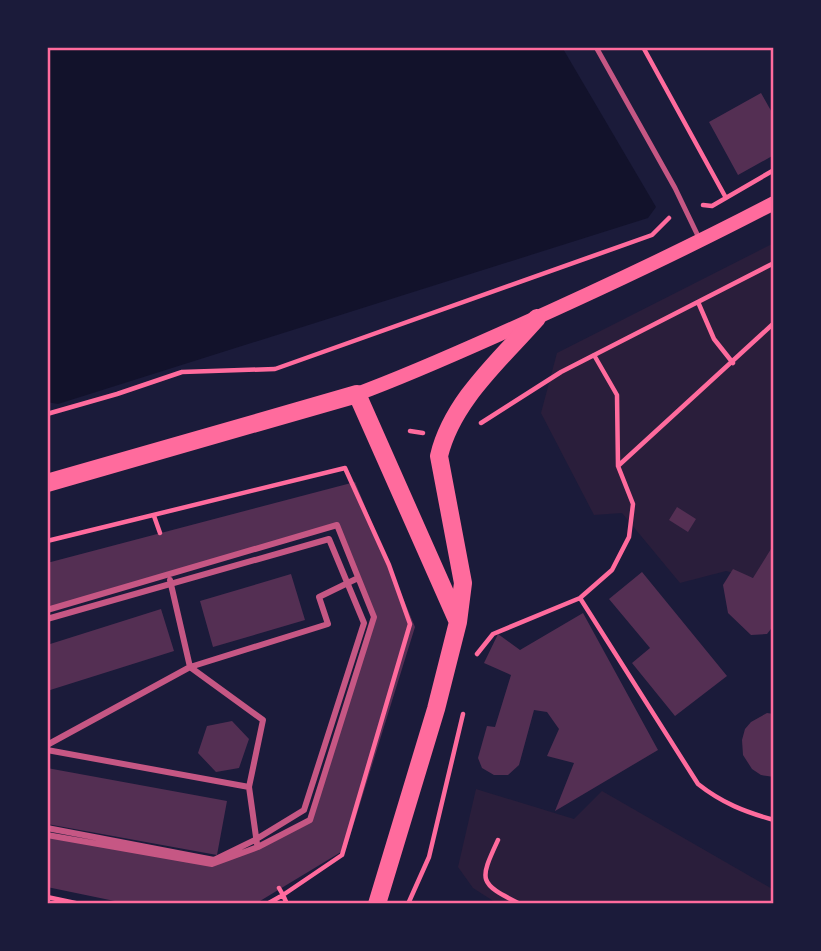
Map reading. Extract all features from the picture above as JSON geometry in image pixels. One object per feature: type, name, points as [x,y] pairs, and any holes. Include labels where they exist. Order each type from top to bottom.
[{"type":"main road","points":[[47,483],[357,394],[399,379],[537,318],[774,204]]},
{"type":"main road","points":[[377,904],[436,709],[458,622],[463,583],[439,456],[444,437],[461,405],[537,318]]},
{"type":"main road","points":[[357,394],[458,622]]},
{"type":"street","points":[[47,610],[337,525],[374,617],[310,820],[212,864],[47,835]]},
{"type":"street","points":[[47,619],[329,539],[364,623],[304,810],[257,844],[215,860],[47,828]]},
{"type":"street","points":[[169,575],[190,667],[262,720],[249,787],[257,844]]},
{"type":"street","points":[[47,748],[190,667],[328,624],[319,597],[358,578]]},
{"type":"street","points":[[47,748],[249,787]]},
{"type":"lane","points":[[596,47],[701,241]]},
{"type":"path","points":[[643,47],[726,198]]},
{"type":"path","points":[[47,414],[182,372],[275,369],[652,235],[683,205],[712,206],[774,170]]},
{"type":"path","points":[[410,431],[444,437],[465,433],[561,372],[774,263]]},
{"type":"path","points":[[698,302],[714,339],[733,363]]},
{"type":"path","points":[[618,466],[774,323]]},
{"type":"path","points":[[474,667],[477,654],[493,634],[580,598],[612,570],[629,537],[633,504],[618,466],[617,395],[594,355]]},
{"type":"path","points":[[47,541],[345,468]]},
{"type":"path","points":[[154,516],[160,533]]},
{"type":"path","points":[[580,598],[698,784],[718,799],[774,820]]},
{"type":"path","points":[[408,904],[429,857],[464,708]]},
{"type":"path","points":[[498,840],[485,869],[485,881],[489,887],[520,904]]},
{"type":"path","points":[[267,904],[283,895],[287,904]]},
{"type":"path","points":[[47,897],[80,904]]},
{"type":"shaded area","points":[[47,47],[562,47],[656,207],[648,218],[58,404],[47,402]]},
{"type":"shaded area","points":[[774,243],[774,544],[754,578],[726,571],[680,583],[622,513],[594,515],[541,413],[557,353]]},
{"type":"shaded area","points":[[476,789],[574,819],[602,791],[774,890],[774,904],[498,904],[473,888],[458,867]]},
{"type":"building","points":[[761,93],[774,116],[774,155],[738,175],[709,122]]},
{"type":"building","points":[[355,482],[415,627],[346,849],[255,904],[129,904],[47,887],[47,835],[212,864],[258,847],[310,820],[374,617],[337,525],[47,610],[47,563]]},
{"type":"building","points":[[677,507],[696,519],[688,532],[669,520]]},
{"type":"building","points":[[774,544],[774,625],[767,634],[751,635],[728,613],[723,585],[733,569],[753,578]]},
{"type":"building","points":[[642,572],[727,676],[675,716],[632,663],[650,648],[609,599]]},
{"type":"building","points":[[291,574],[305,620],[213,647],[200,601]]},
{"type":"building","points":[[161,609],[174,651],[47,691],[47,645]]},
{"type":"building","points":[[583,613],[658,750],[555,811],[574,763],[547,756],[559,729],[547,712],[534,710],[519,765],[508,775],[494,775],[482,768],[478,758],[487,726],[495,727],[511,675],[484,663],[498,634],[520,650]]},
{"type":"building","points":[[767,713],[774,714],[774,777],[761,775],[752,769],[743,755],[742,740],[745,729],[751,722]]},
{"type":"building","points":[[232,721],[249,739],[239,768],[216,772],[198,753],[207,726]]},
{"type":"building","points":[[47,768],[227,801],[217,855],[47,824]]}]
